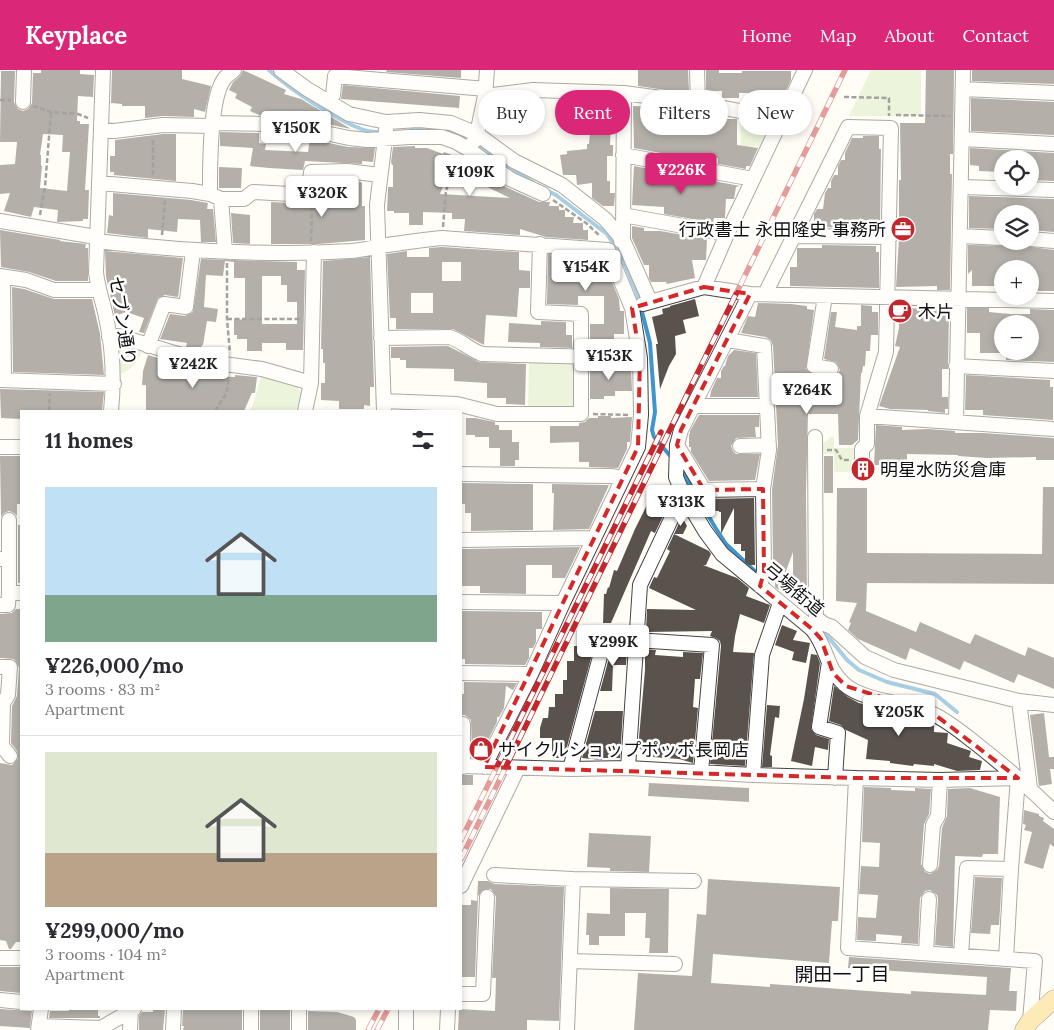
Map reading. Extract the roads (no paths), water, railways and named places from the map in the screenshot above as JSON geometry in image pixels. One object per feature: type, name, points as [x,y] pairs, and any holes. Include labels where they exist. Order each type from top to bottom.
[{"type":"main road","points":[[1027,1026],[1054,999]]},
{"type":"street","points":[[23,102],[24,70]]},
{"type":"street","name":"セブン通り","points":[[102,70],[96,239],[98,290],[107,321],[114,384],[111,410]]},
{"type":"street","points":[[226,252],[215,196],[212,125],[218,91],[224,79],[234,70]]},
{"type":"street","points":[[281,70],[306,89],[349,114],[385,131]]},
{"type":"street","points":[[486,90],[487,70]]},
{"type":"street","points":[[697,70],[698,90]]},
{"type":"street","points":[[795,90],[805,70]]},
{"type":"street","points":[[956,422],[963,70]]},
{"type":"street","points":[[330,102],[334,95],[335,76],[478,91]]},
{"type":"street","points":[[963,89],[1054,93]]},
{"type":"street","points":[[101,127],[114,131],[153,126],[268,124],[283,129],[306,129],[367,140],[385,131],[418,120],[451,123],[510,179],[543,194]]},
{"type":"street","points":[[765,294],[848,127],[889,121],[891,128],[890,237],[886,352],[867,416],[867,444],[862,449],[862,460]]},
{"type":"street","points":[[473,142],[478,123]]},
{"type":"street","points":[[385,131],[377,205],[384,406],[457,404],[497,414],[581,414],[580,314],[538,312],[540,244]]},
{"type":"street","points":[[623,135],[623,216],[616,245],[641,304]]},
{"type":"street","points":[[704,286],[774,135]]},
{"type":"street","points":[[963,139],[1054,144]]},
{"type":"street","points":[[473,142],[562,185],[605,219],[641,304],[641,415],[638,447],[484,766]]},
{"type":"street","points":[[623,155],[753,179]]},
{"type":"street","points":[[99,183],[160,188],[244,199],[253,192],[308,195],[311,172],[347,171],[380,175]]},
{"type":"street","points":[[962,187],[1054,190]]},
{"type":"street","points":[[623,216],[727,234]]},
{"type":"street","points":[[0,222],[96,239],[193,251],[354,251],[442,238],[540,244],[616,245]]},
{"type":"street","points":[[795,236],[890,237]]},
{"type":"street","points":[[960,236],[994,238]]},
{"type":"street","points":[[1039,240],[1054,241]]},
{"type":"street","points":[[148,346],[164,304],[186,307],[193,251]]},
{"type":"street","points":[[305,410],[311,384],[312,252]]},
{"type":"street","points":[[98,290],[54,290],[26,280],[1,276],[2,380],[114,384]]},
{"type":"street","points":[[641,304],[704,286],[750,294],[1054,301]]},
{"type":"street","points":[[750,294],[681,430],[677,457],[704,490],[764,489]]},
{"type":"street","points":[[825,296],[814,366],[831,368]]},
{"type":"street","points":[[109,337],[119,336],[148,346],[209,362],[262,369],[311,384]]},
{"type":"street","points":[[381,338],[450,337],[457,339],[474,351],[482,354],[640,358]]},
{"type":"street","points":[[728,340],[764,346],[769,445],[764,489],[762,579]]},
{"type":"street","points":[[956,366],[1054,371]]},
{"type":"street","points":[[693,406],[768,406]]},
{"type":"street","points":[[867,416],[1054,430]]},
{"type":"street","points":[[815,437],[814,623],[832,627],[865,657],[894,670],[1019,700],[1054,705]]},
{"type":"street","points":[[740,446],[769,445]]},
{"type":"street","points":[[0,447],[20,447]]},
{"type":"street","name":"弓場街道","points":[[677,457],[676,477],[705,531],[722,554],[762,579],[780,603],[814,623],[833,673],[846,686],[865,695],[918,708],[934,714],[950,724],[1018,778],[1054,812]]},
{"type":"street","points":[[462,474],[611,476],[622,478]]},
{"type":"street","points":[[628,768],[640,585],[684,494]]},
{"type":"street","points":[[0,605],[8,605],[15,593],[4,559],[10,520]]},
{"type":"street","points":[[462,540],[593,538]]},
{"type":"street","points":[[462,602],[563,603]]},
{"type":"street","points":[[753,775],[762,655],[780,603]]},
{"type":"street","points":[[570,769],[605,638],[712,645],[701,772]]},
{"type":"street","points":[[829,662],[819,727],[838,733],[835,778]]},
{"type":"street","points":[[0,667],[10,667],[8,695],[3,703],[2,746],[10,756]]},
{"type":"street","points":[[462,673],[530,674]]},
{"type":"street","points":[[1019,700],[1030,788]]},
{"type":"street","points":[[463,724],[462,766],[570,769],[628,768],[835,778],[940,780],[1018,778],[1006,958]]},
{"type":"street","points":[[462,884],[518,768]]},
{"type":"street","points":[[856,778],[848,948],[1035,961],[1027,1026]]},
{"type":"street","points":[[930,865],[933,825],[938,816],[940,780]]},
{"type":"street","points":[[961,955],[968,868],[1011,869]]},
{"type":"street","points":[[494,875],[573,879],[694,880]]},
{"type":"street","points":[[567,1030],[573,879]]},
{"type":"street","points":[[462,994],[483,994],[487,897]]},
{"type":"street","points":[[926,952],[929,899]]},
{"type":"street","points":[[0,958],[20,958]]},
{"type":"street","points":[[570,961],[675,964]]},
{"type":"street","points":[[0,1000],[20,1002]]},
{"type":"street","points":[[41,1010],[39,1028],[101,1028],[125,1011],[130,1030]]},
{"type":"street","points":[[173,1030],[174,1010]]},
{"type":"street","points":[[251,1010],[251,1030]]},
{"type":"street","points":[[299,1010],[299,1030]]},
{"type":"street","points":[[406,1010],[406,1030]]},
{"type":"street","points":[[447,1030],[448,1010]]},
{"type":"waterway","points":[[269,70],[300,95],[325,111],[364,130],[384,132]]},
{"type":"waterway","points":[[411,130],[437,129],[456,134],[479,146],[534,183]]},
{"type":"waterway","points":[[546,190],[556,195],[607,234],[622,257],[638,296],[650,343],[655,412],[652,430],[654,437],[672,458]]},
{"type":"waterway","points":[[681,469],[726,544],[759,575]]},
{"type":"waterway","points":[[820,630],[847,660],[859,670],[887,682],[935,694],[957,712]]},
{"type":"railway","points":[[462,857],[845,70]]},
{"type":"railway","points":[[462,838],[661,432]]},
{"type":"railway","points":[[368,1030],[378,1010]]},
{"type":"railway","points":[[377,1030],[387,1010]]},
{"type":"place","name":"行政書士 永田隆史 事務所","points":[[903,229]]},
{"type":"place","name":"木片","points":[[900,311]]},
{"type":"place","name":"明星水防災倉庫","points":[[863,469]]},
{"type":"place","name":"サイクルショップポッポ長岡店","points":[[481,749]]},
{"type":"district","name":"開田一丁目","points":[[842,974]]}]
